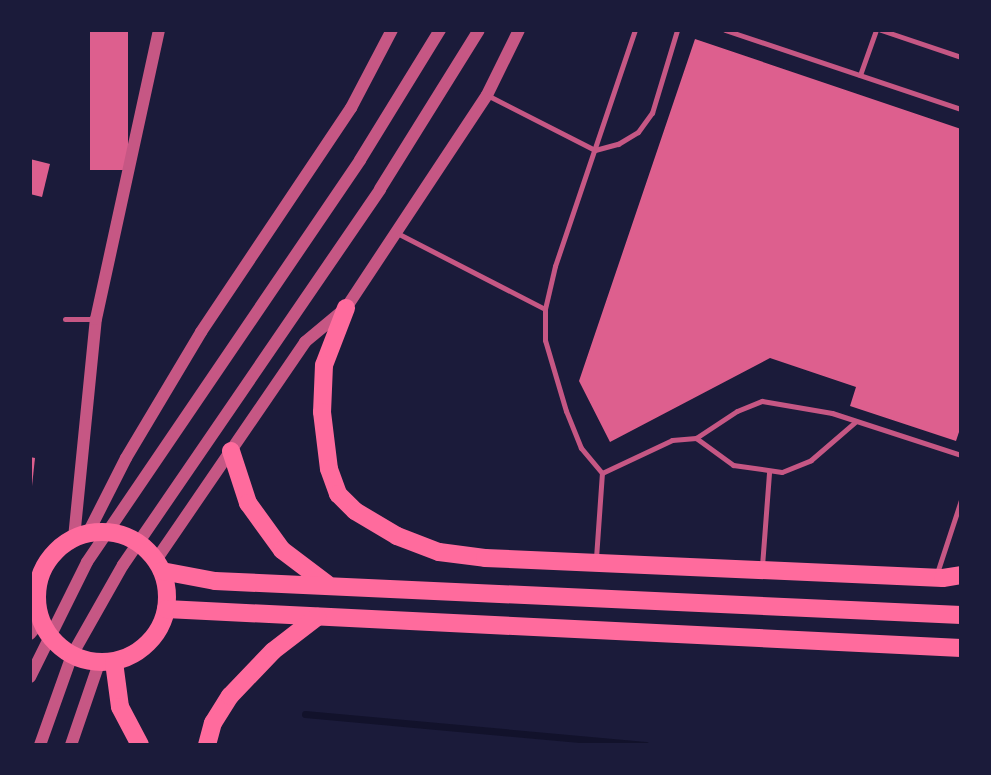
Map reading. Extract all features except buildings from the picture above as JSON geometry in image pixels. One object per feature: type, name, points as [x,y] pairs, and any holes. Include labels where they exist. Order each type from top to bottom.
[{"type":"main road","points":[[346,308],[324,365],[322,412],[329,469],[338,494],[355,512],[376,527],[439,552],[596,563],[935,578],[961,575]]},
{"type":"main road","points":[[231,451],[248,503],[282,550],[330,585]]},
{"type":"main road","points":[[159,565],[166,609],[148,644],[107,662],[78,658],[58,646],[34,618],[35,574],[48,560],[81,536],[126,536],[159,565],[215,581],[961,615]]},
{"type":"main road","points":[[166,609],[961,648]]},
{"type":"main road","points":[[207,745],[213,723],[230,696],[273,651],[317,617]]},
{"type":"main road","points":[[107,662],[120,707],[140,745]]},
{"type":"street","points":[[81,536],[96,319],[159,30]]},
{"type":"street","points":[[81,536],[201,332],[351,108],[392,30]]},
{"type":"street","points":[[30,677],[87,562],[360,160],[440,30]]},
{"type":"street","points":[[40,745],[72,655],[123,565],[380,189],[479,30]]},
{"type":"street","points":[[159,565],[231,451],[305,342],[346,308],[397,233],[487,95],[519,30]]},
{"type":"street","points":[[71,745],[107,662]]},
{"type":"lane","points":[[596,563],[602,473],[581,448],[566,411],[545,340],[545,309],[635,30]]},
{"type":"lane","points":[[487,95],[595,150],[638,132],[652,113],[677,30]]},
{"type":"lane","points":[[724,30],[961,109]]},
{"type":"lane","points":[[860,75],[878,30],[961,57]]},
{"type":"lane","points":[[397,233],[545,309]]},
{"type":"lane","points":[[65,319],[96,319]]},
{"type":"lane","points":[[602,473],[672,440],[696,439],[737,411],[762,401],[797,404],[961,455]]},
{"type":"lane","points":[[696,439],[733,465],[782,472],[811,460],[855,422]]},
{"type":"lane","points":[[762,570],[769,472]]},
{"type":"lane","points":[[935,578],[961,500]]},
{"type":"waterway","points":[[305,714],[646,745]]}]
